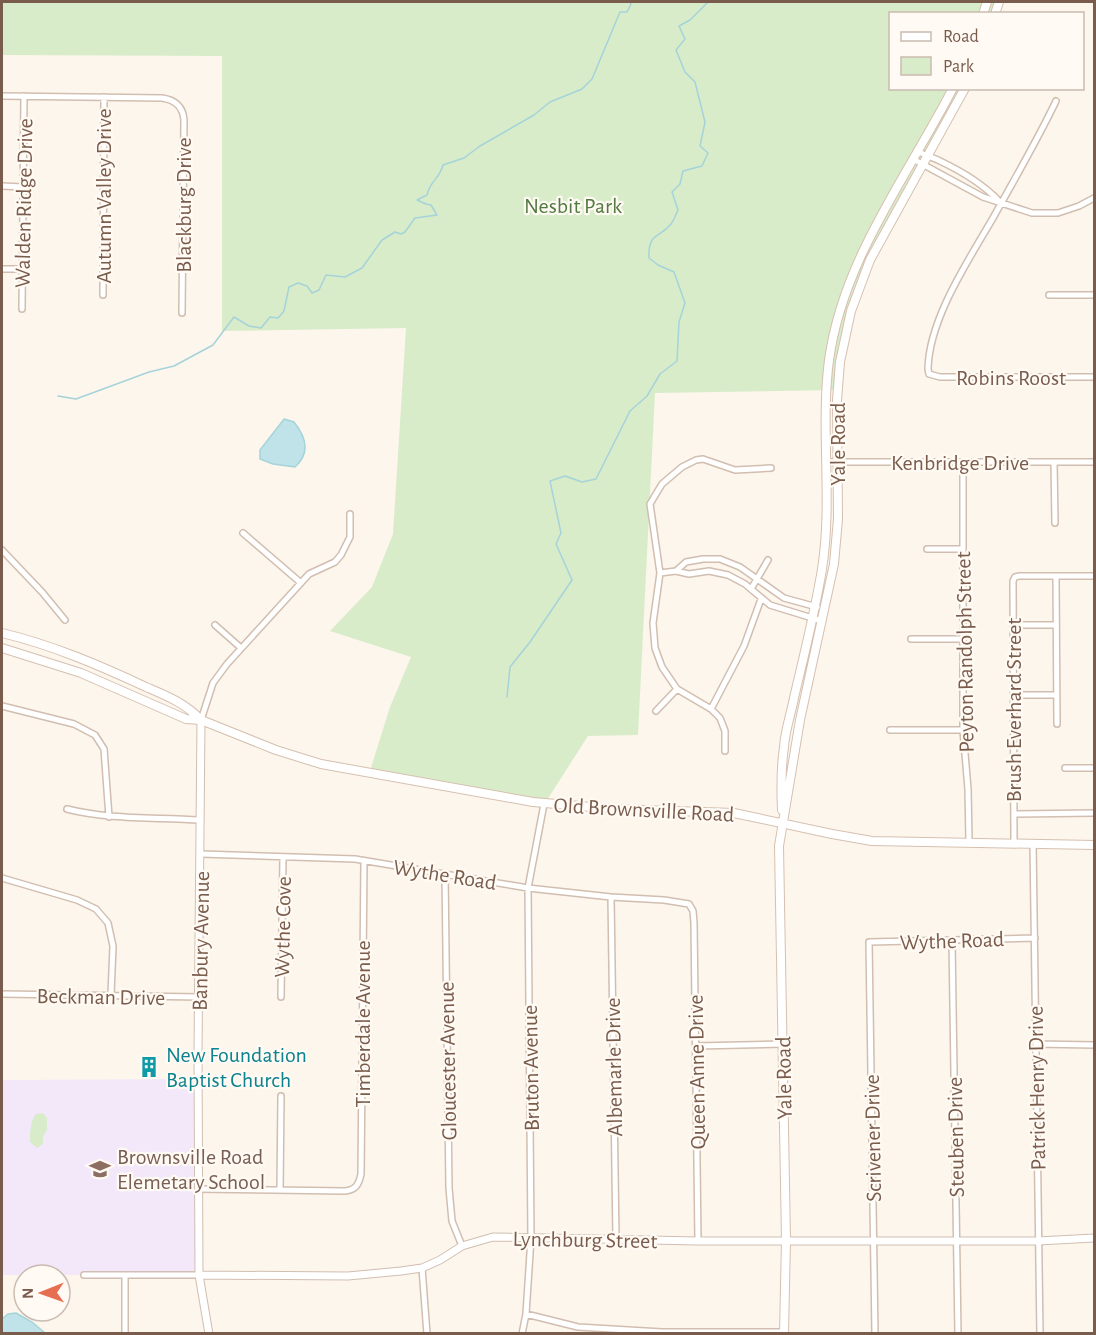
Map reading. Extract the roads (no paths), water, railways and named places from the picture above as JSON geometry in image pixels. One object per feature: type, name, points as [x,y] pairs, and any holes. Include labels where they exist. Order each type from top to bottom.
[{"type":"main road","name":"Yale Road","points":[[782,823],[784,745],[823,564],[826,530],[826,386],[831,348],[852,274],[871,233],[952,90]]},
{"type":"main road","name":"Yale Road","points":[[784,1333],[786,1240],[779,846],[800,720],[834,564],[837,534],[838,384],[842,352],[851,311],[877,245],[964,90]]},
{"type":"main road","points":[[2,633],[50,646],[109,669],[189,707],[201,720]]},
{"type":"main road","points":[[2,648],[81,673],[186,719],[201,720]]},
{"type":"main road","name":"Old Brownsville Road","points":[[201,720],[276,750],[321,764],[544,804],[734,813],[872,841],[1095,844]]},
{"type":"street","points":[[2,96],[104,97]]},
{"type":"street","name":"Walden Ridge Drive","points":[[22,309],[24,96]]},
{"type":"street","name":"Blackburg Drive","points":[[104,97],[162,98],[174,101],[182,110],[184,120],[182,313]]},
{"type":"street","name":"Autumn Valley Drive","points":[[103,295],[104,97]]},
{"type":"street","points":[[1000,202],[1037,140],[1056,101]]},
{"type":"street","points":[[916,155],[983,197],[1023,211],[1058,213],[1095,198]]},
{"type":"street","points":[[925,161],[938,159],[986,188],[1000,202]]},
{"type":"street","points":[[2,186],[23,187]]},
{"type":"street","name":"Robins Roost","points":[[1000,202],[944,307],[931,349],[929,374],[940,377],[1095,377]]},
{"type":"street","points":[[2,268],[22,269]]},
{"type":"street","points":[[1048,295],[1095,295]]},
{"type":"street","points":[[725,751],[723,725],[720,718],[711,709],[677,688],[662,667],[653,637],[660,573],[650,504],[662,484],[682,467],[699,459],[735,470],[771,468]]},
{"type":"street","name":"Kenbridge Drive","points":[[826,462],[1095,462]]},
{"type":"street","name":"Peyton Randolph Street","points":[[963,462],[963,730],[968,789],[969,841]]},
{"type":"street","points":[[1054,462],[1054,523]]},
{"type":"street","name":"Banbury Avenue","points":[[210,1334],[199,1275],[201,720],[213,683],[241,648],[309,574],[335,562],[341,555],[350,537],[351,514]]},
{"type":"street","points":[[243,533],[302,583]]},
{"type":"street","points":[[927,549],[963,549]]},
{"type":"street","points":[[2,550],[65,620]]},
{"type":"street","points":[[676,571],[686,562],[720,559],[740,567],[784,598],[825,609]]},
{"type":"street","points":[[751,589],[768,560]]},
{"type":"street","points":[[660,573],[676,571],[689,574],[709,572],[728,574],[751,589],[761,599],[782,610],[822,621]]},
{"type":"street","points":[[1057,724],[1056,577],[1095,576]]},
{"type":"street","name":"Brush Everhard Street","points":[[1014,843],[1013,581],[1015,577],[1056,577]]},
{"type":"street","points":[[711,709],[744,646],[761,599]]},
{"type":"street","points":[[215,625],[241,648]]},
{"type":"street","points":[[1014,625],[1056,625]]},
{"type":"street","points":[[911,639],[963,639]]},
{"type":"street","points":[[656,711],[677,688]]},
{"type":"street","points":[[1013,695],[1056,695]]},
{"type":"street","points":[[2,706],[74,724],[95,735],[104,749],[109,817]]},
{"type":"street","points":[[890,730],[963,730]]},
{"type":"street","points":[[1065,768],[1095,768]]},
{"type":"street","name":"Bruton Avenue","points":[[522,1334],[526,1314],[531,1238],[528,888],[544,804]]},
{"type":"street","points":[[67,809],[109,817],[200,820]]},
{"type":"street","points":[[1014,814],[1095,813]]},
{"type":"street","name":"Patrick Henry Drive","points":[[1033,843],[1040,1334]]},
{"type":"street","name":"Wythe Road","points":[[201,854],[364,861],[528,888],[689,904]]},
{"type":"street","name":"Wythe Cove","points":[[281,997],[283,857]]},
{"type":"street","name":"Timberdale Avenue","points":[[280,1190],[345,1191],[356,1187],[361,1174],[364,861]]},
{"type":"street","name":"Gloucester Avenue","points":[[445,874],[449,1188],[452,1221],[462,1246]]},
{"type":"street","points":[[2,878],[77,900],[96,909],[108,923],[113,946],[111,995]]},
{"type":"street","name":"Albemarle Drive","points":[[611,897],[616,1238]]},
{"type":"street","name":"Queen Anne Drive","points":[[689,904],[693,911],[694,923],[698,1241]]},
{"type":"street","name":"Wythe Road","points":[[869,942],[1035,938]]},
{"type":"street","name":"Steuben Drive","points":[[952,941],[958,1334]]},
{"type":"street","name":"Scrivener Drive","points":[[869,942],[875,1334]]},
{"type":"street","name":"Beckman Drive","points":[[2,994],[200,997]]},
{"type":"street","points":[[696,1046],[782,1044]]},
{"type":"street","points":[[1036,1044],[1095,1045]]},
{"type":"street","points":[[199,1189],[280,1190],[280,1096]]},
{"type":"street","name":"Lynchburg Street","points":[[84,1275],[347,1276],[422,1268],[462,1246],[493,1237],[698,1241],[1038,1241],[1095,1238]]},
{"type":"street","points":[[422,1268],[428,1334]]},
{"type":"street","points":[[125,1275],[125,1334]]},
{"type":"street","points":[[526,1314],[578,1327],[662,1333],[784,1333]]},
{"type":"water","points":[[284,419],[294,422],[304,439],[305,451],[295,467],[273,464],[260,459],[260,450]]},
{"type":"water","points":[[12,1314],[12,1323],[33,1323],[45,1333],[2,1333],[2,1319]]},
{"type":"waterway","points":[[58,396],[76,399],[149,372],[174,366],[213,345],[234,317],[249,326],[261,328],[270,317],[278,318],[284,311],[289,287],[298,283],[307,286],[312,293],[319,290],[326,275],[345,277],[362,268],[382,240],[395,232],[401,234],[405,232],[415,218],[437,215],[431,205],[417,200],[427,195],[443,165],[464,158],[480,146],[534,115],[550,102],[582,89],[592,79],[620,12],[627,12],[630,2]]},
{"type":"waterway","points":[[507,697],[510,667],[572,580],[556,544],[561,533],[550,481],[565,476],[582,482],[596,479],[630,411],[647,396],[660,374],[677,361],[679,322],[685,303],[674,272],[649,258],[649,250],[652,240],[667,229],[678,210],[672,192],[680,184],[683,171],[702,166],[708,153],[700,146],[705,122],[695,82],[685,72],[676,50],[685,39],[679,26],[690,20],[708,2]]},
{"type":"place","name":"New Foundation Baptist Church","points":[[149,1067]]},
{"type":"place","name":"Brownsville Road Elemetary School","points":[[100,1169]]},
{"type":"park label","name":"Nesbit Park","points":[[573,205]]}]
